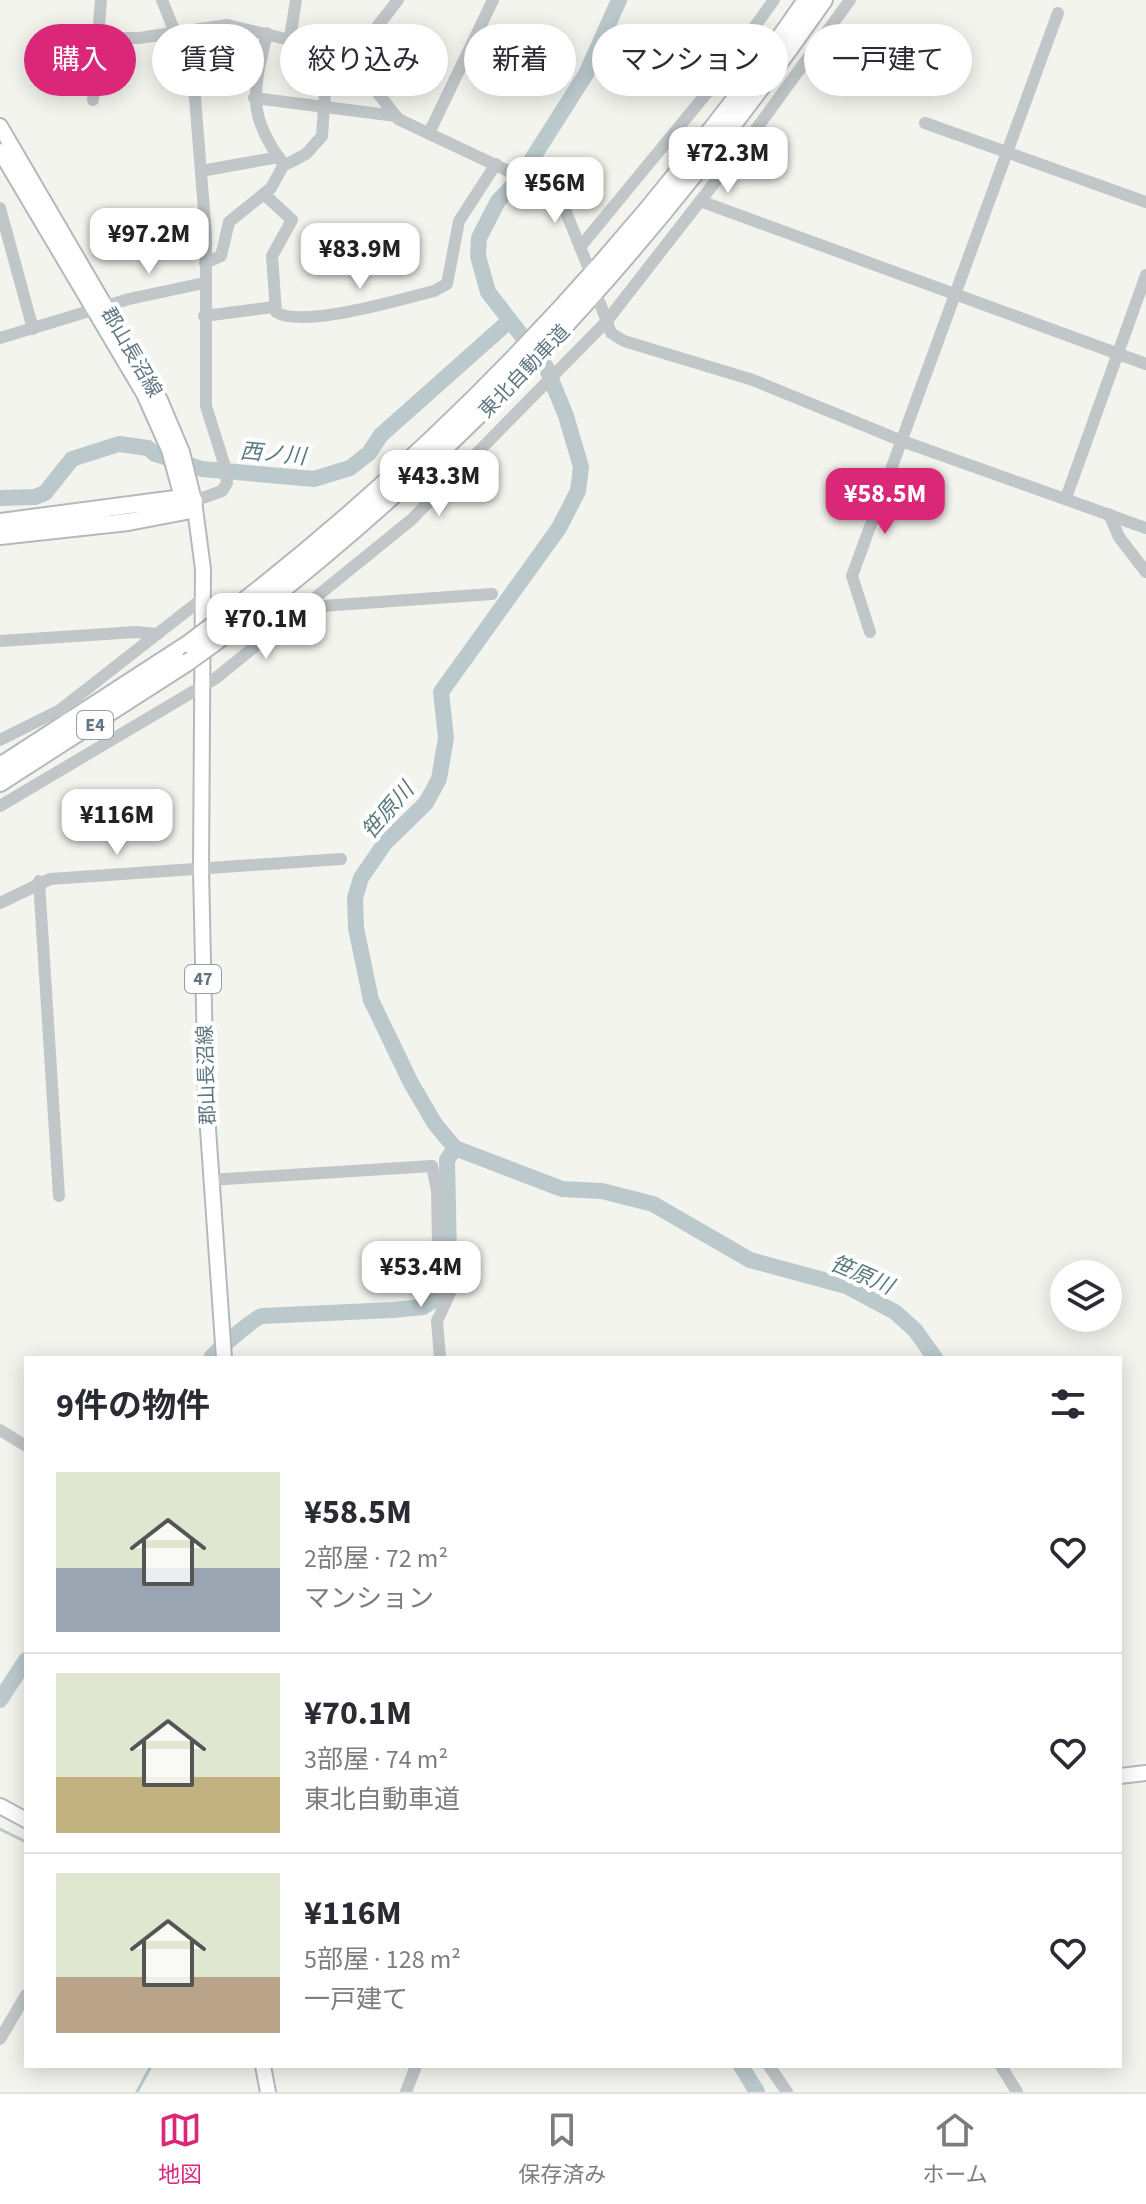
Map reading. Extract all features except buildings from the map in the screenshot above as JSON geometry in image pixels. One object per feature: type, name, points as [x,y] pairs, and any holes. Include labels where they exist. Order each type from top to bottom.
[{"type":"highway","name":"東北自動車道","points":[[0,766],[213,625],[342,523],[492,383],[557,315],[661,193],[806,0]]},
{"type":"highway","name":"東北自動車道","points":[[0,783],[213,644],[349,537],[493,404],[559,336],[675,201],[824,0]]},
{"type":"highway","points":[[0,522],[187,503]]},
{"type":"highway","points":[[0,536],[128,522],[187,503]]},
{"type":"main road","name":"郡山長沼線","points":[[2,139],[101,309],[175,451],[203,569],[201,869],[210,1180],[224,1356]]},
{"type":"main road","points":[[1122,1776],[1146,1773]]},
{"type":"main road","points":[[0,1806],[24,1819]]},
{"type":"main road","points":[[263,2068],[268,2092]]},
{"type":"street","points":[[101,0],[101,24]]},
{"type":"street","points":[[162,0],[171,24]]},
{"type":"street","points":[[292,24],[296,0]]},
{"type":"street","points":[[379,24],[398,0]]},
{"type":"street","points":[[429,133],[493,0]]},
{"type":"street","points":[[581,246],[677,131],[774,0]]},
{"type":"street","points":[[0,806],[200,687],[310,603],[411,520],[562,363],[606,322],[850,0]]},
{"type":"street","points":[[870,632],[852,576],[1058,13]]},
{"type":"street","points":[[264,32],[280,36]]},
{"type":"street","points":[[267,33],[254,98],[259,120],[282,161]]},
{"type":"street","points":[[93,96],[93,100]]},
{"type":"street","points":[[187,503],[208,499],[227,483],[206,406],[205,263],[195,96]]},
{"type":"street","points":[[201,171],[282,161],[306,154],[319,141],[326,96]]},
{"type":"street","points":[[380,96],[396,116]]},
{"type":"street","points":[[254,98],[294,100],[325,108],[396,116],[546,187],[563,200],[587,264]]},
{"type":"street","points":[[925,123],[1146,202]]},
{"type":"street","points":[[205,263],[221,256],[229,222],[264,194],[282,161]]},
{"type":"street","points":[[264,194],[292,220],[272,256],[274,307],[278,314],[288,317],[340,313],[443,288],[449,279],[459,221],[498,164]]},
{"type":"street","points":[[700,201],[1146,364]]},
{"type":"street","points":[[0,208],[33,329]]},
{"type":"street","points":[[1066,498],[1146,275]]},
{"type":"street","points":[[0,338],[204,283]]},
{"type":"street","points":[[600,303],[611,333],[624,341],[753,380],[902,441],[1146,528]]},
{"type":"street","points":[[204,316],[274,307]]},
{"type":"street","points":[[1109,514],[1119,537],[1146,572]]},
{"type":"street","points":[[310,603],[322,606],[492,594]]},
{"type":"street","points":[[0,740],[60,710],[202,599]]},
{"type":"street","points":[[0,641],[136,632],[158,634]]},
{"type":"street","points":[[0,903],[39,881],[341,859]]},
{"type":"street","points":[[39,881],[59,1196]]},
{"type":"street","points":[[210,1180],[430,1165],[437,1190],[438,1245],[459,1260],[455,1282],[437,1321],[440,1356]]},
{"type":"street","points":[[0,1430],[24,1445]]},
{"type":"street","points":[[0,2039],[24,1998]]},
{"type":"street","points":[[406,2092],[415,2068]]},
{"type":"street","points":[[770,2068],[787,2092]]},
{"type":"street","points":[[1002,2068],[1017,2092]]},
{"type":"waterway","name":"笹原川","points":[[619,0],[586,74],[520,178],[498,201],[479,238],[478,256],[488,292],[546,367],[566,416],[581,467],[578,491],[559,528],[441,692],[446,738],[439,779],[426,803],[385,843],[361,878],[355,898],[356,928],[371,1000],[411,1083],[435,1124],[455,1148],[562,1189],[602,1191],[653,1204],[750,1260],[846,1286],[895,1312],[915,1330],[934,1356]]},
{"type":"waterway","name":"西ノ川","points":[[0,498],[35,497],[45,493],[72,459],[119,444],[148,448],[155,454],[202,469],[314,479],[350,468],[369,453],[381,435],[508,322]]},
{"type":"waterway","points":[[213,1356],[262,1316],[423,1307],[437,1298],[443,1291],[449,1255],[447,1160],[455,1148]]},
{"type":"waterway","points":[[0,1700],[24,1663]]},
{"type":"waterway","points":[[0,1829],[24,1841]]},
{"type":"waterway","points":[[137,2092],[150,2068]]},
{"type":"waterway","name":"笹原川","points":[[742,2068],[757,2092]]}]
